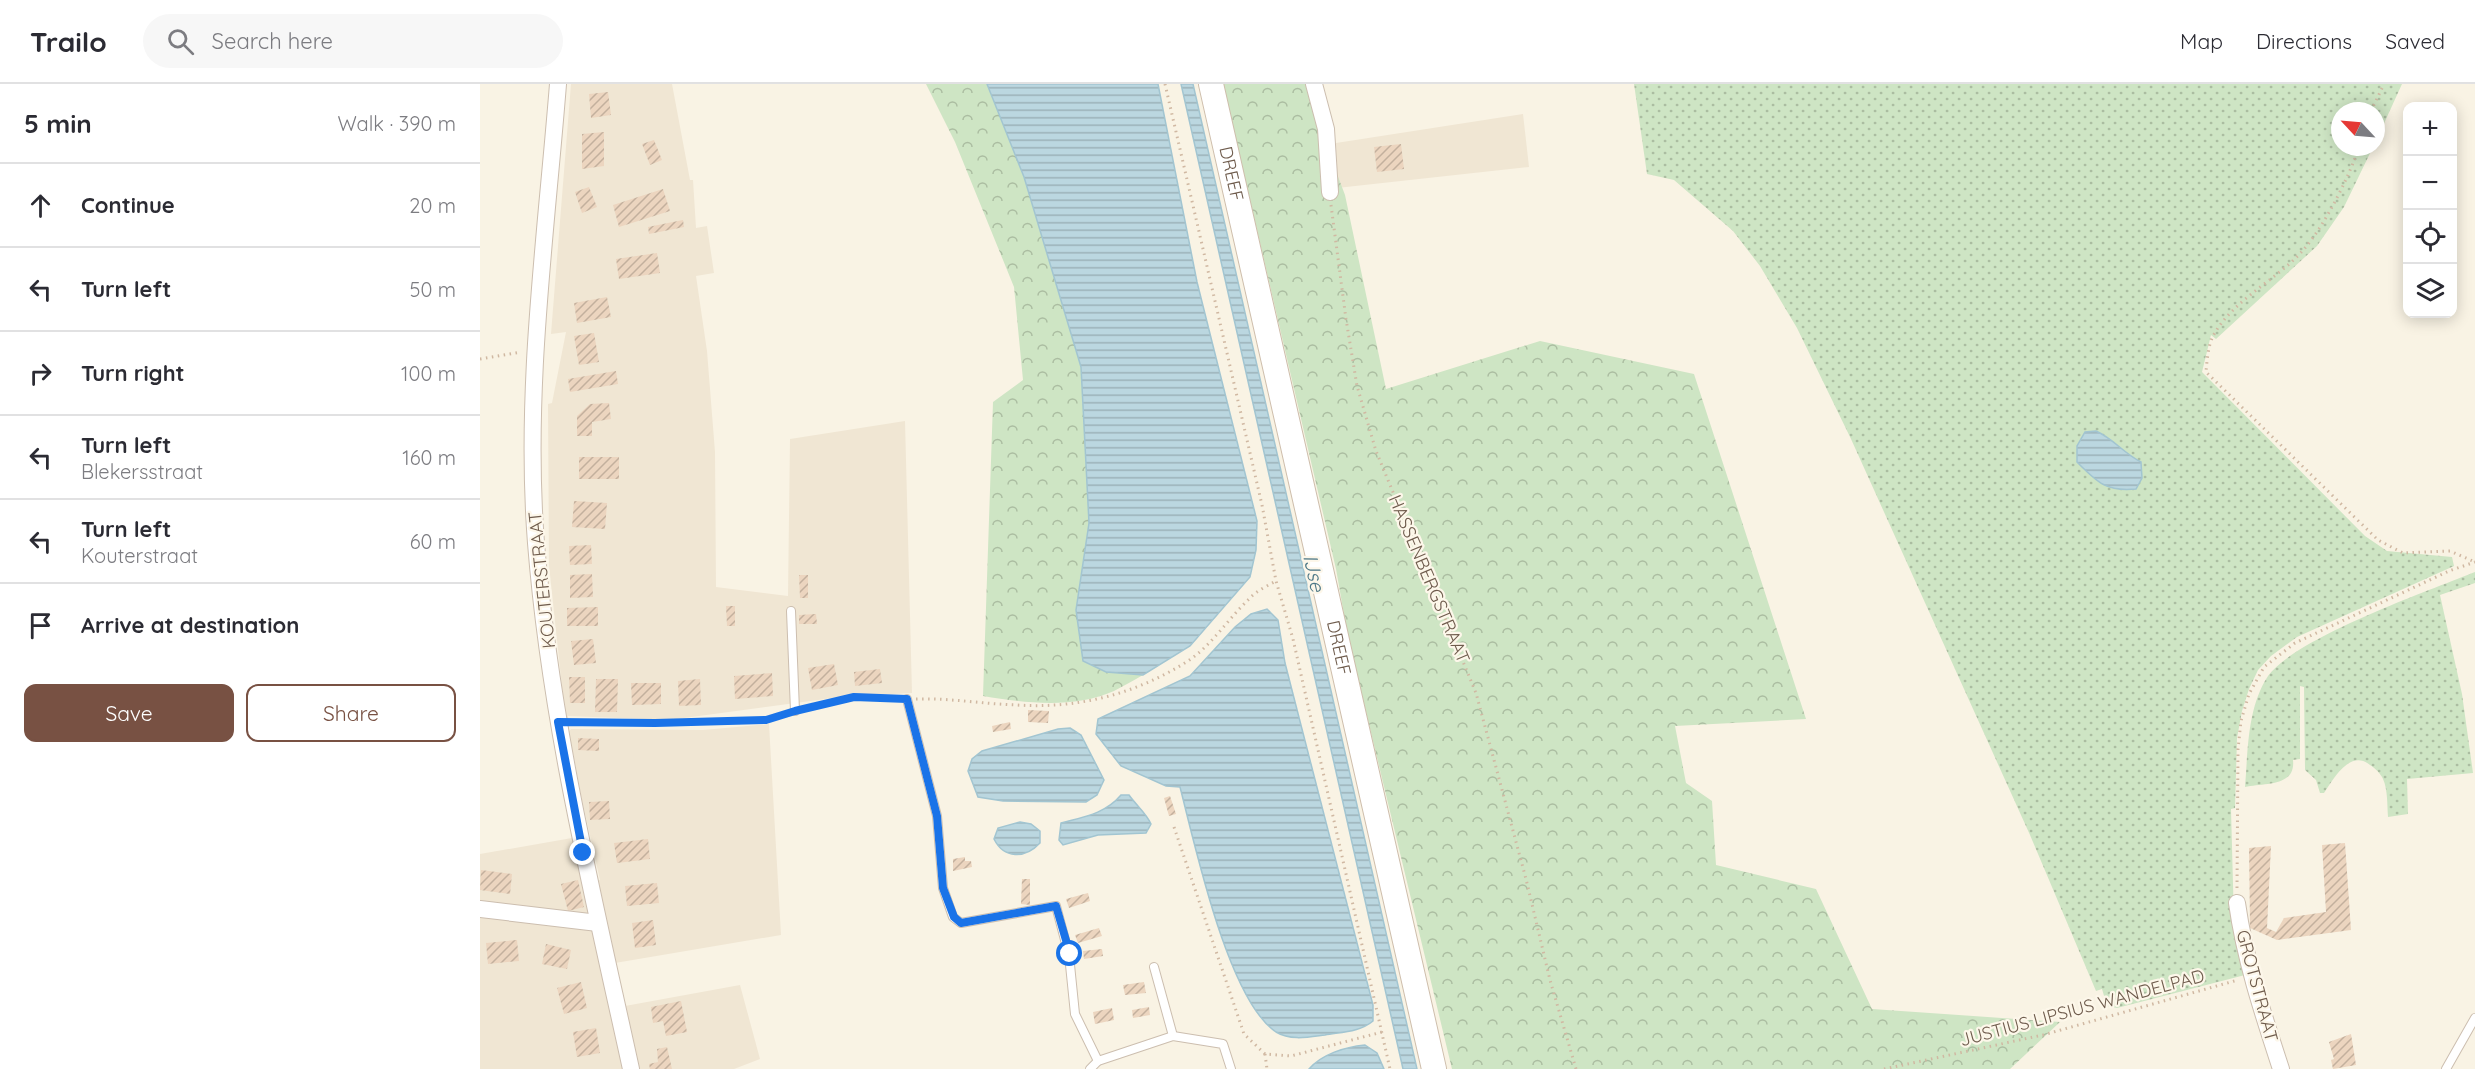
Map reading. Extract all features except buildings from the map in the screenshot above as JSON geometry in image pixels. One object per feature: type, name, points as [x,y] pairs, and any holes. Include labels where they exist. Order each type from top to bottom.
[{"type":"main road","name":"DREEF","points":[[1211,84],[1434,1069]]},
{"type":"street","name":"KOUTERSTRAAT","points":[[558,84],[535,350],[532,432],[536,543],[567,779],[631,1069]]},
{"type":"street","points":[[1314,84],[1326,129],[1330,192]]},
{"type":"street","name":"GROTSTRAAT","points":[[2237,903],[2243,946],[2281,1069]]},
{"type":"street","points":[[480,909],[598,923]]},
{"type":"lane","points":[[791,611],[795,711]]},
{"type":"lane","points":[[907,699],[937,816],[943,888],[954,917],[961,923],[1056,906],[1070,954],[1075,1014],[1098,1061]]},
{"type":"lane","points":[[1154,967],[1173,1036]]},
{"type":"lane","points":[[2446,1069],[2475,1018]]},
{"type":"lane","points":[[1090,1069],[1098,1061],[1173,1036],[1223,1044],[1231,1069]]},
{"type":"path","points":[[1165,84],[1243,432],[1262,505],[1276,581],[1293,639],[1390,1069]]},
{"type":"path","points":[[2375,102],[2384,84]]},
{"type":"path","points":[[2356,156],[2332,205],[2305,248],[2226,316],[2212,338],[2206,372],[2378,540],[2403,553],[2450,551],[2475,562]]},
{"type":"path","name":"HASSENBERGSTRAAT","points":[[1330,192],[1357,386],[1376,451],[1476,693],[1523,868],[1550,980],[1576,1069]]},
{"type":"path","points":[[480,359],[535,350]]},
{"type":"path","points":[[2237,903],[2238,749],[2241,721],[2249,694],[2264,667],[2295,643],[2449,571],[2475,562]]},
{"type":"path","points":[[558,722],[655,723],[766,720],[854,697],[948,698],[1019,706],[1073,704],[1124,692],[1149,682],[1189,660],[1208,644],[1251,597],[1276,581]]},
{"type":"path","points":[[1174,827],[1244,1034],[1265,1054],[1267,1069]]},
{"type":"path","name":"JUSTIUS LIPSIUS WANDELPAD","points":[[1884,1069],[2043,1035],[2251,976]]},
{"type":"path","points":[[1265,1054],[1291,1056],[1382,1032]]},
{"type":"shaded area","points":[[571,84],[672,84],[690,180],[693,180],[696,228],[707,226],[714,273],[696,276],[707,351],[715,452],[716,587],[788,596],[790,439],[905,421],[912,693],[840,697],[669,720],[568,716],[569,731],[571,729],[703,730],[769,724],[781,935],[615,963],[625,1006],[740,985],[760,1059],[734,1069],[480,1069],[480,854],[572,838],[582,882],[600,880],[582,800],[564,706],[549,565],[548,404],[552,403],[566,332],[551,334]]},
{"type":"shaded area","points":[[1523,114],[1529,167],[1337,188],[1336,143]]},
{"type":"green space","points":[[926,84],[987,84],[1024,177],[1081,367],[1089,523],[1076,610],[1106,672],[1143,675],[1098,697],[1049,703],[983,696],[993,402],[1023,380],[1014,287],[955,142]]},
{"type":"green space","points":[[1223,84],[1312,84],[1325,142],[1345,195],[1386,389],[1540,341],[1694,374],[1806,719],[1675,726],[1686,783],[1712,801],[1716,865],[1816,889],[1872,1009],[2060,1022],[2010,1069],[1452,1069],[1348,637],[1336,569]]},
{"type":"green space","points":[[1634,84],[2402,84],[2385,121],[2385,102],[2331,102],[2331,156],[2369,156],[2344,207],[2317,246],[2216,339],[2211,335],[2202,372],[2365,536],[2387,551],[2452,557],[2454,566],[2297,637],[2271,656],[2258,670],[2242,711],[2237,738],[2235,808],[2231,809],[2234,922],[2245,975],[2117,1008],[2107,1006],[2102,989],[2096,991],[2030,835],[1851,439],[1797,328],[1760,266],[1733,231],[1674,180],[1647,174]]},
{"type":"green space","points":[[2475,572],[2475,583],[2440,595],[2462,694],[2473,773],[2407,779],[2408,814],[2388,817],[2385,783],[2376,769],[2363,761],[2349,763],[2343,767],[2324,793],[2320,793],[2316,780],[2305,770],[2304,687],[2300,686],[2300,759],[2293,760],[2293,769],[2284,779],[2269,784],[2245,787],[2248,744],[2256,702],[2268,676],[2283,661],[2333,631]]},
{"type":"water","points":[[987,84],[1158,84],[1197,282],[1257,521],[1256,550],[1250,577],[1190,646],[1143,675],[1106,672],[1083,661],[1076,610],[1089,523],[1081,367],[1024,177]]},
{"type":"water","points":[[1181,84],[1193,84],[1417,1069],[1403,1069]]},
{"type":"water","points":[[2096,431],[2141,462],[2142,478],[2136,489],[2109,487],[2090,475],[2077,462],[2077,446],[2085,432]]},
{"type":"water","points":[[1267,609],[1278,620],[1285,663],[1373,1005],[1373,1021],[1350,1031],[1288,1037],[1276,1032],[1259,1015],[1228,956],[1204,882],[1180,787],[1166,786],[1121,766],[1096,734],[1098,719],[1190,676],[1235,627],[1251,614]]},
{"type":"water","points":[[1070,728],[1081,735],[1104,780],[1097,795],[1086,802],[1003,801],[978,797],[968,771],[972,759],[982,751],[1058,729]]},
{"type":"water","points":[[1121,795],[1129,795],[1147,817],[1151,824],[1146,833],[1098,835],[1063,845],[1059,840],[1061,823],[1101,811]]},
{"type":"water","points":[[1020,822],[1031,824],[1040,831],[1040,843],[1028,852],[1009,853],[998,846],[994,839],[998,828]]},
{"type":"water","points":[[1365,1045],[1377,1053],[1384,1069],[1309,1069],[1320,1059],[1334,1052]]},
{"type":"route","points":[[583,853],[567,779],[558,722],[655,723],[766,720],[854,697],[907,699],[937,816],[943,888],[954,917],[961,923],[1056,906],[1070,954]]},
{"type":"water label","name":"IJse","points":[[1314,573]]}]
